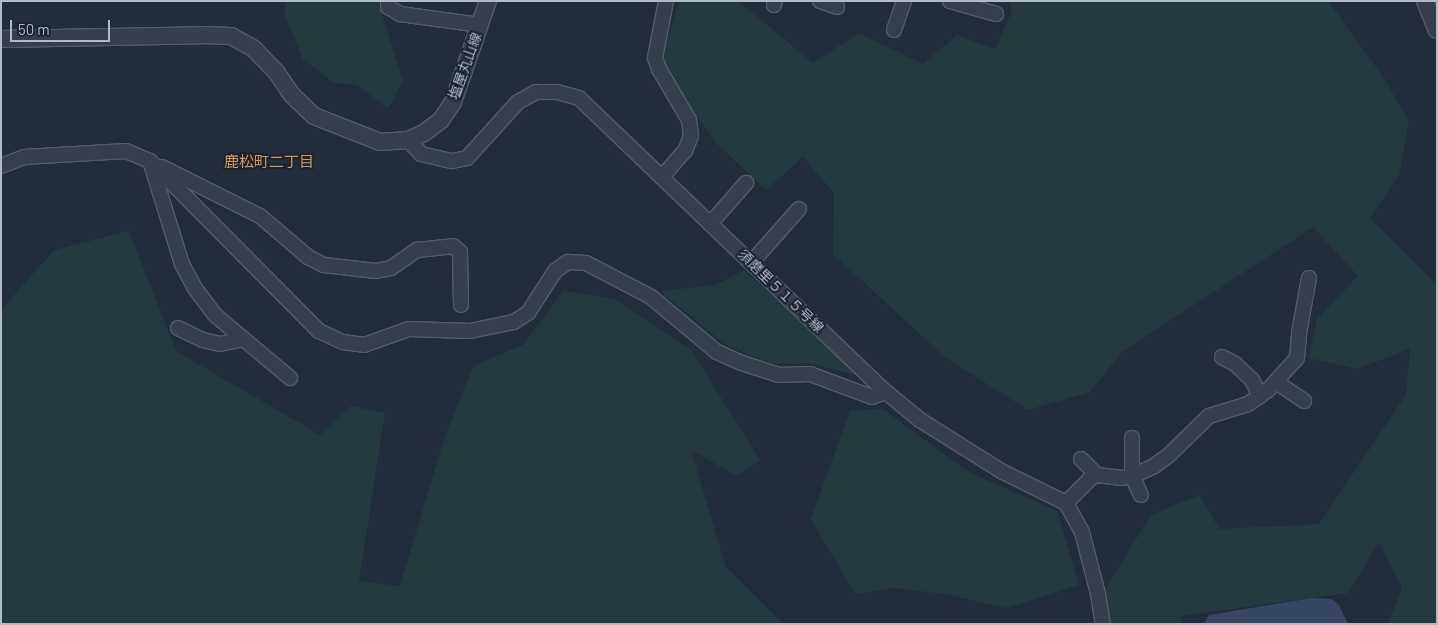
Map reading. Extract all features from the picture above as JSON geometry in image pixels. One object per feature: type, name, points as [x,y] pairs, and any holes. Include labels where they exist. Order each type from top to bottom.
[{"type":"street","points":[[388,1],[388,7],[400,14],[480,24]]},
{"type":"street","name":"塩屋丸山線","points":[[408,140],[424,133],[441,120],[453,102],[488,1]]},
{"type":"street","points":[[662,177],[685,151],[691,136],[689,120],[655,58],[666,1]]},
{"type":"street","points":[[820,1],[837,7]]},
{"type":"street","points":[[894,30],[904,1]]},
{"type":"street","points":[[951,1],[996,14]]},
{"type":"street","points":[[1425,1],[1437,30]]},
{"type":"street","points":[[1,39],[231,36],[254,49],[277,73],[292,95],[314,116],[380,142],[408,140]]},
{"type":"street","name":"須磨里５１５号線","points":[[408,140],[421,154],[452,161],[467,158],[518,102],[536,92],[556,92],[579,98],[886,392],[920,420],[1003,472],[1066,503]]},
{"type":"street","points":[[1,166],[24,157],[126,150],[260,216],[308,257],[324,265],[383,270],[391,268],[417,250],[453,246],[460,252],[461,305]]},
{"type":"street","points":[[150,161],[182,264],[194,287],[215,315],[290,378]]},
{"type":"street","points":[[150,161],[319,331],[343,342],[364,345],[409,329],[470,331],[514,322],[528,314],[555,271],[568,262],[586,263],[651,297],[717,352],[742,363],[778,375],[810,374],[872,396],[886,392]]},
{"type":"street","points":[[710,224],[746,184]]},
{"type":"street","points":[[751,263],[799,209]]},
{"type":"street","points":[[1081,459],[1097,475],[1111,478],[1132,476],[1168,456],[1209,416],[1248,404],[1260,396],[1301,362],[1299,333],[1309,278]]},
{"type":"street","points":[[178,328],[203,340],[220,344],[243,339]]},
{"type":"street","points":[[1222,357],[1235,364],[1252,380],[1260,396]]},
{"type":"street","points":[[1276,382],[1304,401]]},
{"type":"street","points":[[1132,438],[1132,476],[1141,494]]},
{"type":"street","points":[[1097,475],[1091,478],[1066,503],[1082,532],[1098,594],[1103,624]]},
{"type":"green space","points":[[286,1],[380,1],[381,11],[403,81],[388,108],[357,85],[334,83],[303,59],[285,15]]},
{"type":"green space","points":[[679,1],[738,1],[813,63],[859,33],[923,64],[957,35],[995,49],[1012,11],[1010,1],[1328,1],[1384,78],[1409,122],[1399,175],[1370,218],[1437,285],[1437,624],[1388,624],[1402,587],[1379,542],[1348,593],[1181,616],[1181,624],[1110,624],[1106,587],[1151,515],[1200,495],[1219,529],[1319,524],[1406,395],[1410,349],[1357,369],[1309,358],[1317,319],[1358,276],[1313,227],[1122,352],[1090,392],[1028,410],[945,357],[833,254],[834,193],[803,157],[766,190],[716,143],[661,63]]},
{"type":"green space","points":[[129,231],[176,351],[320,435],[351,406],[385,413],[359,581],[400,586],[445,436],[473,366],[523,345],[563,291],[614,299],[691,350],[760,460],[737,476],[691,450],[726,567],[783,624],[1,624],[1,310],[54,250]]},
{"type":"green space","points":[[744,270],[860,376],[809,363],[770,363],[726,345],[660,291],[716,285]]},
{"type":"green space","points":[[883,409],[969,472],[1057,511],[1079,585],[1007,608],[944,594],[894,588],[855,594],[811,519],[850,411]]},
{"type":"water","points":[[1312,598],[1332,599],[1339,605],[1348,624],[1204,624],[1209,615]]},
{"type":"district","name":"鹿松町二丁目","points":[[269,162]]}]
